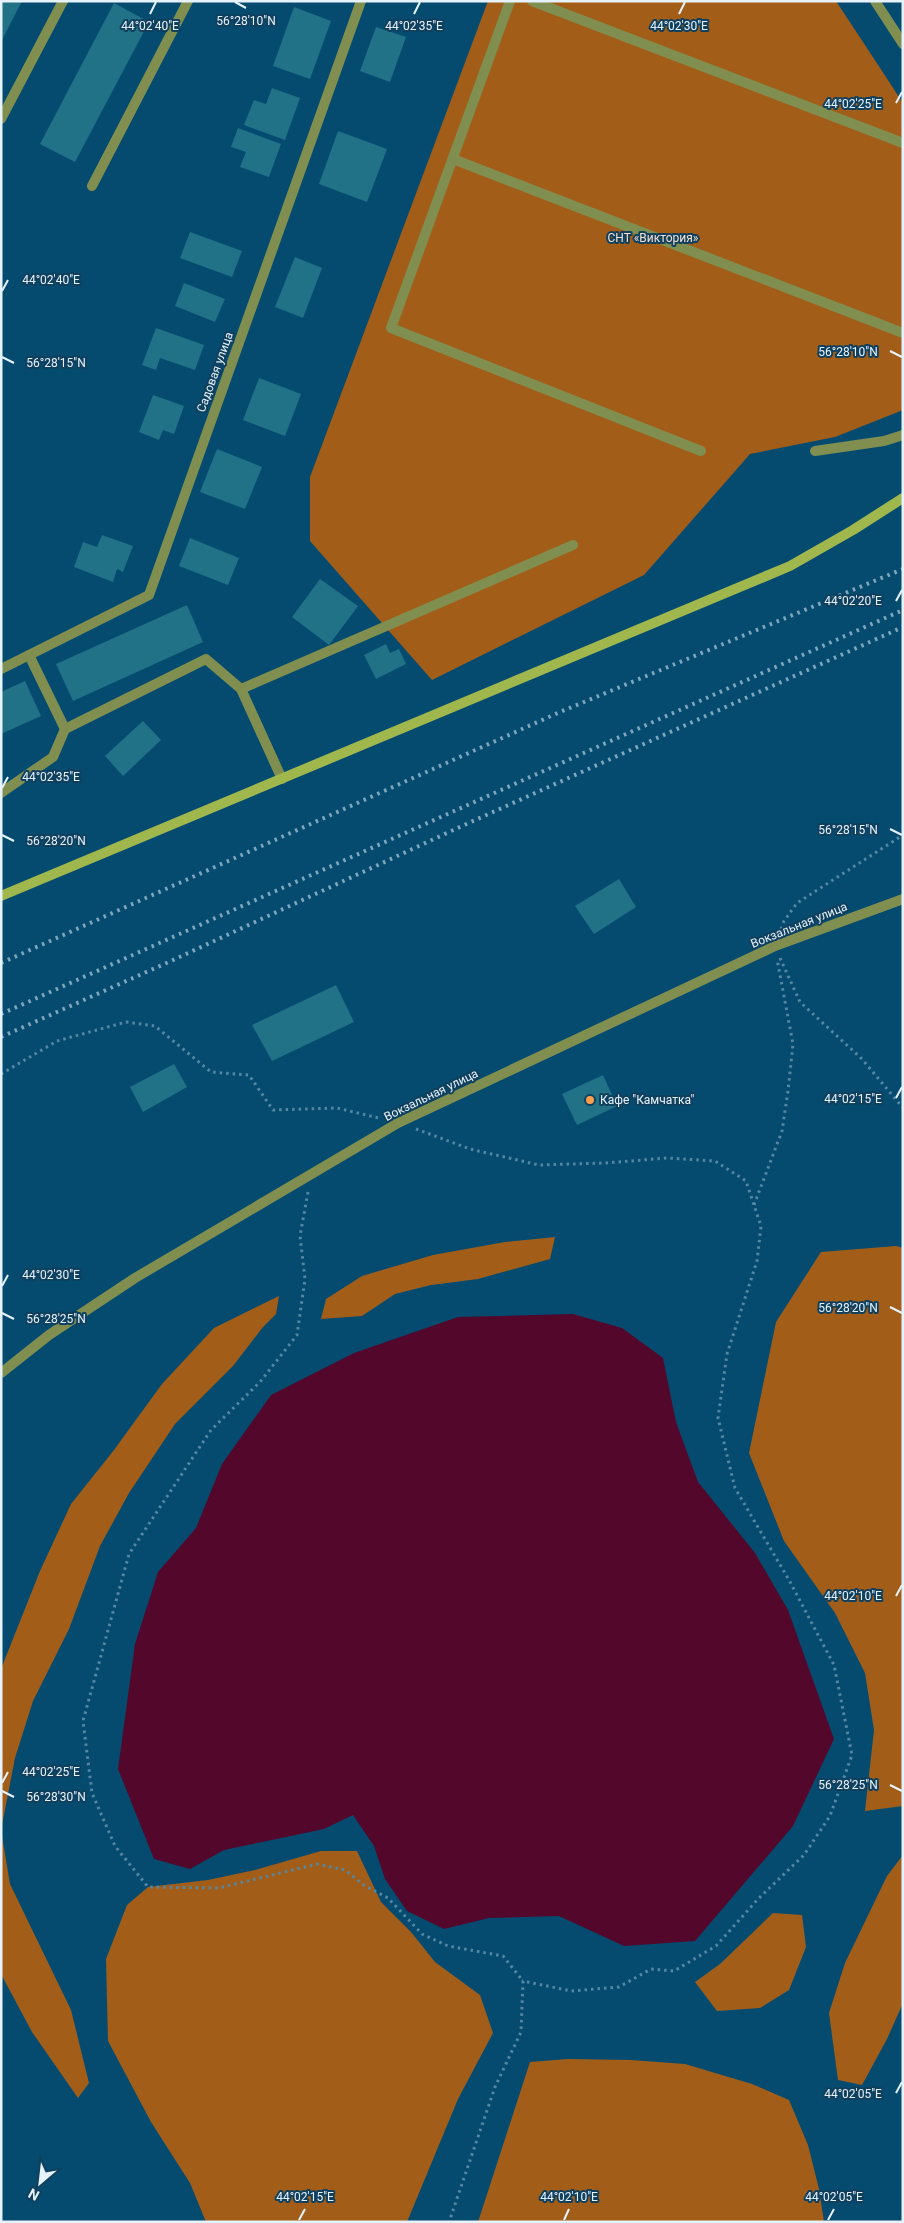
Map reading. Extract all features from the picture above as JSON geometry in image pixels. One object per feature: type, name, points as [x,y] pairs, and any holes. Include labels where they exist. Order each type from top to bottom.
[{"type":"street","points":[[1,119],[63,1]]},
{"type":"street","points":[[92,186],[188,1]]},
{"type":"street","name":"Садовая улица","points":[[1,669],[148,595],[361,1]]},
{"type":"street","points":[[510,1],[391,328],[701,452]]},
{"type":"street","points":[[532,1],[903,144]]},
{"type":"street","points":[[875,1],[903,44]]},
{"type":"street","points":[[453,159],[903,333]]},
{"type":"street","points":[[814,452],[903,435]]},
{"type":"street","points":[[1,896],[790,566],[853,530],[903,498]]},
{"type":"street","points":[[241,689],[573,545]]},
{"type":"street","points":[[29,655],[65,729]]},
{"type":"street","points":[[1,793],[53,757],[65,729],[206,659],[241,689],[282,779]]},
{"type":"street","name":"Вокзальная улица","points":[[1,1373],[49,1335],[135,1278],[398,1123],[775,946],[903,899]]},
{"type":"path","points":[[754,1205],[782,1131],[788,1092],[792,1044],[775,946],[784,920],[797,903],[903,835]]},
{"type":"path","points":[[775,946],[800,1002],[862,1059],[903,1108]]},
{"type":"path","points":[[1,1074],[57,1041],[126,1022],[155,1026],[211,1072],[249,1075],[273,1110],[337,1108],[398,1123],[470,1149],[539,1165],[606,1163],[667,1158],[715,1161],[746,1181],[761,1226],[758,1261],[727,1354],[718,1418],[735,1488],[789,1580],[834,1665],[852,1755],[830,1816],[804,1855],[758,1899],[716,1946],[674,1971],[651,1969],[619,1987],[571,1991],[522,1981]]},
{"type":"path","points":[[311,1174],[300,1236],[305,1278],[297,1335],[260,1382],[211,1430],[129,1554],[83,1721],[92,1793],[115,1846],[148,1886],[219,1888],[317,1864],[345,1870],[365,1886],[388,1898],[422,1934],[448,1946],[503,1956],[522,1981],[521,2032],[496,2087],[449,2222]]},
{"type":"green space","name":"СНТ «Виктория»","points":[[488,1],[836,1],[903,103],[903,410],[835,437],[750,454],[644,575],[432,680],[310,541],[310,477]]},
{"type":"green space","points":[[555,1237],[550,1259],[478,1279],[431,1285],[395,1294],[362,1316],[321,1319],[326,1299],[362,1276],[433,1255],[505,1242]]},
{"type":"green space","points":[[896,1246],[903,1248],[903,1806],[865,1811],[874,1730],[865,1673],[835,1613],[784,1541],[749,1453],[776,1322],[821,1252]]},
{"type":"green space","points":[[279,1296],[276,1314],[263,1327],[233,1366],[175,1424],[129,1493],[100,1546],[69,1629],[33,1701],[15,1758],[1,1830],[1,1669],[40,1571],[71,1504],[114,1450],[162,1384],[214,1328]]},
{"type":"green space","points":[[1,1830],[10,1884],[71,2010],[89,2083],[78,2098],[32,2032],[1,1974]]},
{"type":"green space","points":[[321,1851],[357,1851],[381,1902],[411,1932],[435,1962],[480,1995],[493,2033],[458,2099],[407,2222],[206,2222],[190,2183],[151,2122],[108,2041],[106,1959],[127,1905],[148,1887],[208,1880],[255,1870]]},
{"type":"green space","points":[[903,1855],[903,2003],[887,2039],[862,2085],[838,2080],[829,2013],[845,1963],[887,1876]]},
{"type":"green space","points":[[773,1913],[802,1915],[806,1947],[789,1990],[760,2008],[717,2011],[695,1982],[720,1964]]},
{"type":"green space","points":[[568,2059],[631,2060],[685,2064],[752,2084],[789,2100],[808,2145],[819,2189],[824,2222],[478,2222],[530,2062]]},
{"type":"shaded area","points":[[573,1314],[622,1328],[663,1358],[676,1422],[698,1482],[755,1553],[788,1610],[834,1739],[793,1826],[695,1941],[624,1946],[559,1916],[489,1918],[444,1929],[407,1911],[385,1879],[374,1846],[353,1815],[324,1829],[224,1850],[190,1869],[154,1859],[118,1769],[135,1644],[158,1572],[196,1528],[222,1464],[271,1395],[354,1353],[458,1317]]},
{"type":"building","points":[[1,1],[22,1],[1,42]]},
{"type":"building","points":[[114,3],[149,22],[75,162],[40,144]]},
{"type":"building","points":[[294,7],[331,21],[310,79],[273,66]]},
{"type":"building","points":[[376,27],[406,37],[390,82],[360,71]]},
{"type":"building","points":[[272,88],[300,98],[285,140],[244,125],[254,100],[266,104]]},
{"type":"building","points":[[238,128],[281,144],[269,177],[240,167],[246,152],[231,147]]},
{"type":"building","points":[[338,131],[387,149],[367,202],[319,184]]},
{"type":"building","points":[[190,232],[242,251],[232,277],[180,258]]},
{"type":"building","points":[[295,257],[322,268],[303,318],[275,307]]},
{"type":"building","points":[[184,283],[225,299],[215,322],[175,306]]},
{"type":"building","points":[[156,328],[204,345],[195,370],[160,358],[156,370],[142,365]]},
{"type":"building","points":[[259,378],[301,394],[285,436],[243,420]]},
{"type":"building","points":[[153,395],[184,406],[174,434],[163,430],[159,440],[139,432]]},
{"type":"building","points":[[217,449],[262,467],[245,509],[200,492]]},
{"type":"building","points":[[102,535],[133,546],[123,572],[117,569],[113,582],[74,567],[83,542],[97,547]]},
{"type":"building","points":[[190,538],[239,558],[228,585],[179,566]]},
{"type":"building","points":[[320,579],[358,606],[329,645],[292,617]]},
{"type":"building","points":[[187,605],[203,642],[73,701],[56,664]]},
{"type":"building","points":[[386,644],[390,653],[399,649],[406,664],[376,679],[364,655]]},
{"type":"building","points":[[25,681],[41,716],[1,734],[1,692]]},
{"type":"building","points":[[143,721],[161,740],[123,776],[105,756]]},
{"type":"building","points":[[619,879],[636,907],[594,934],[575,906]]},
{"type":"building","points":[[336,985],[354,1022],[272,1061],[252,1025]]},
{"type":"building","points":[[174,1064],[187,1087],[143,1112],[130,1087]]},
{"type":"building","name":"Кафе \"Камчатка\"","points":[[603,1075],[617,1106],[577,1125],[562,1094]]},
{"type":"railway","points":[[1,963],[560,712],[903,569]]},
{"type":"railway","points":[[1,1014],[903,610]]},
{"type":"railway","points":[[1,1037],[903,627]]},
{"type":"place","name":"Кафе \"Камчатка\"","points":[[590,1100]]}]
